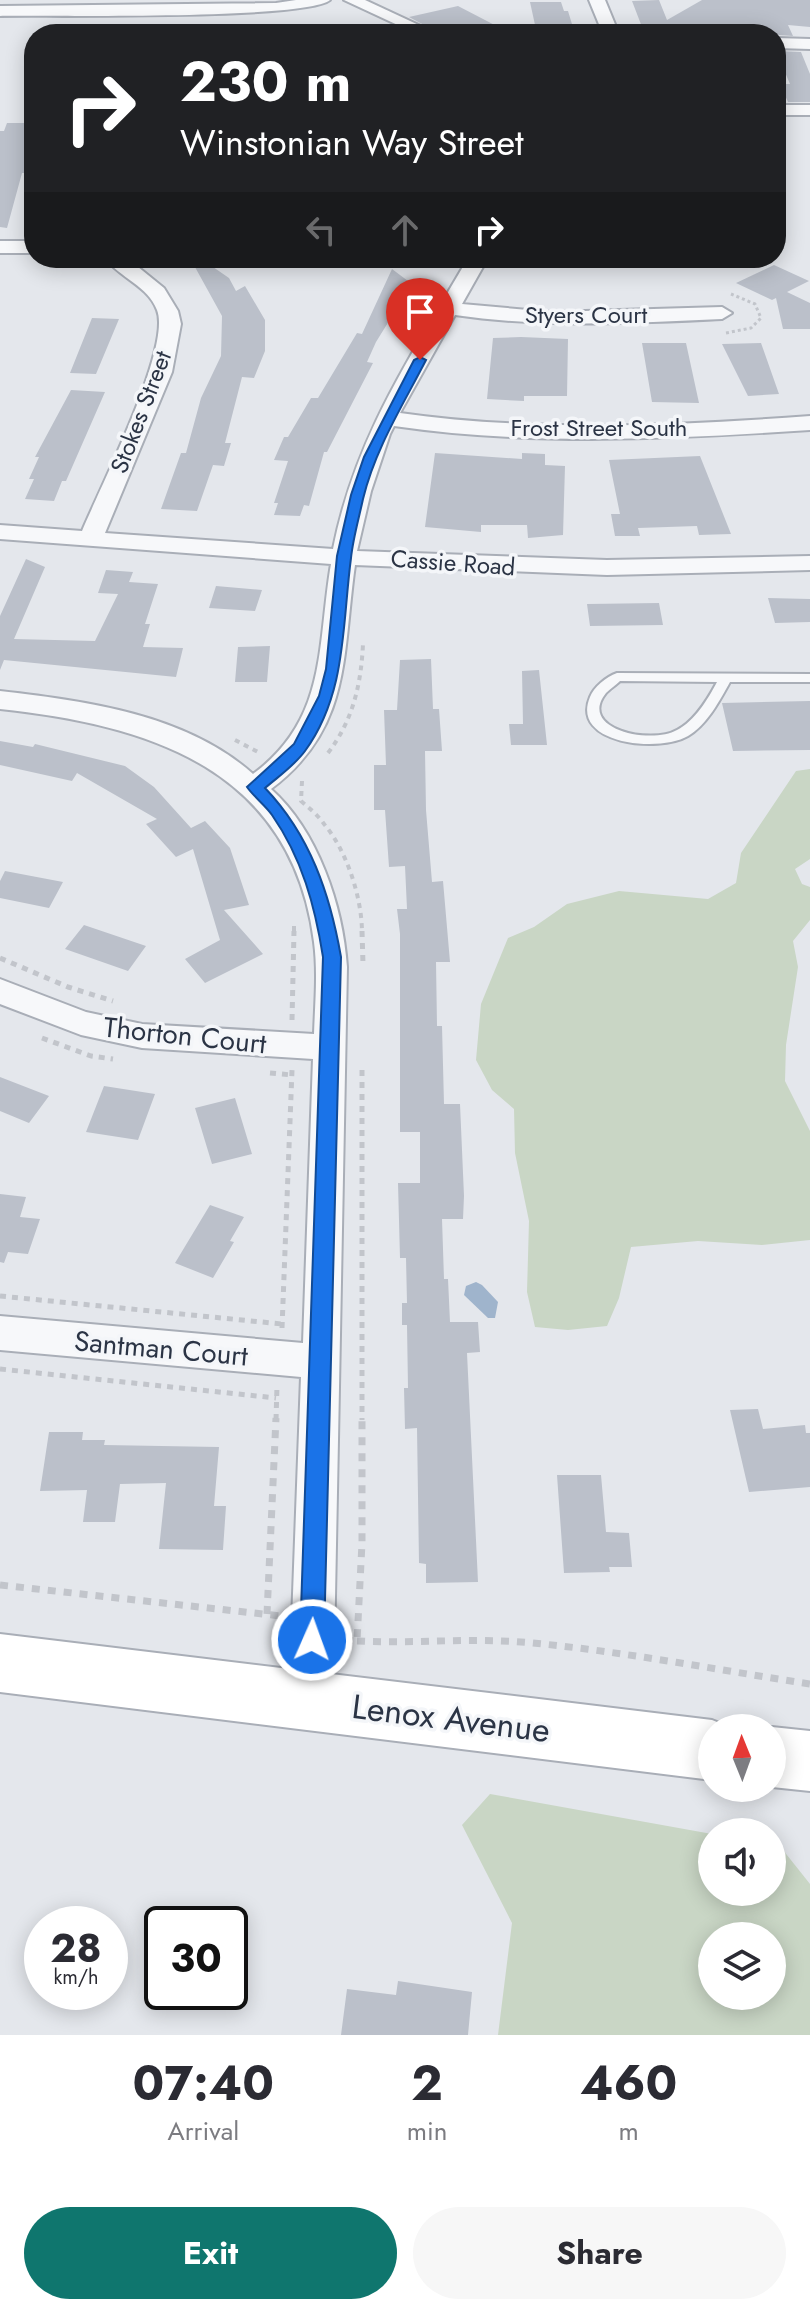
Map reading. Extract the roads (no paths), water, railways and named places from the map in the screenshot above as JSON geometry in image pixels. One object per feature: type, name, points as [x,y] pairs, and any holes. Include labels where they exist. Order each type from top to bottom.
[{"type":"street","points":[[0,11],[109,17],[276,8],[322,0]]},
{"type":"street","points":[[352,0],[407,24]]},
{"type":"street","points":[[597,0],[607,24]]},
{"type":"street","points":[[786,43],[810,44]]},
{"type":"street","points":[[786,110],[810,110]]},
{"type":"street","points":[[0,247],[24,247]]},
{"type":"street","name":"Stokes Street","points":[[91,538],[161,372],[171,324],[168,311],[157,292],[116,268]]},
{"type":"street","points":[[255,787],[288,761],[300,747],[327,696],[333,669],[344,556],[370,457],[388,418],[472,268]]},
{"type":"street","name":"Styers Court","points":[[450,308],[484,313],[563,316],[722,313]]},
{"type":"street","name":"Frost Street South","points":[[388,418],[446,425],[578,430],[705,429],[810,423]]},
{"type":"street","name":"Cassie Road","points":[[0,532],[544,569],[810,563]]},
{"type":"street","points":[[0,700],[84,709],[126,718],[196,747],[255,787],[278,811],[301,849],[325,914],[332,957],[327,1047],[311,1702]]},
{"type":"street","name":"Thorton Court","points":[[0,991],[81,1023],[142,1036],[287,1028],[327,1047]]},
{"type":"street","name":"Santman Court","points":[[0,1333],[280,1341],[321,1362]]},
{"type":"street","name":"Lenox Avenue","points":[[0,1663],[698,1748]]},
{"type":"street","points":[[786,1758],[810,1761]]},
{"type":"lane","points":[[725,679],[706,709],[684,732],[665,741],[632,741],[609,734],[594,717],[591,704],[599,688],[617,677],[810,678]]},
{"type":"water","points":[[476,1282],[498,1302],[495,1318],[488,1318],[464,1295],[466,1286]]}]
